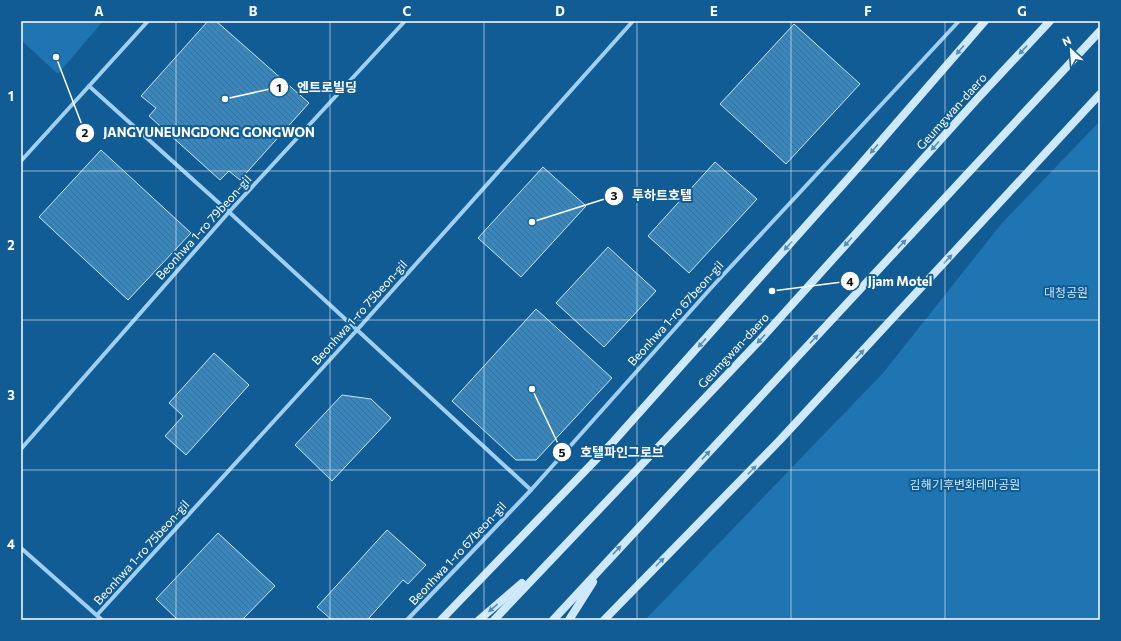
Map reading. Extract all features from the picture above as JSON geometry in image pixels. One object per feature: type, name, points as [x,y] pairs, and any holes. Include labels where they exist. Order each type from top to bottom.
[{"type":"main road","points":[[441,620],[613,442],[854,172],[985,21]]},
{"type":"main road","name":"Geumgwan-daero","points":[[494,620],[760,340],[978,98],[1050,21]]},
{"type":"main road","points":[[553,620],[1100,31]]},
{"type":"main road","points":[[604,620],[780,440],[1100,94]]},
{"type":"main road","points":[[479,620],[555,556]]},
{"type":"main road","points":[[569,620],[606,562]]},
{"type":"street","points":[[21,161],[148,21]]},
{"type":"street","name":"Beonhwa 1-ro 79beon-gil","points":[[21,449],[229,212],[405,21]]},
{"type":"street","name":"Beonhwa 1-ro 75beon-gil","points":[[96,615],[357,330],[633,21]]},
{"type":"street","name":"Beonhwa 1-ro 67beon-gil","points":[[407,620],[531,490],[711,288],[959,21]]},
{"type":"street","points":[[89,86],[229,212],[531,490]]},
{"type":"street","points":[[21,548],[102,620]]},
{"type":"green space","points":[[21,21],[103,21],[58,74],[21,40]]},
{"type":"green space","name":"김해기후변화테마공원","points":[[1100,121],[1100,620],[645,620],[883,373],[1002,223]]},
{"type":"building","points":[[208,21],[216,21],[309,103],[240,180],[229,171],[220,180],[149,116],[156,108],[141,96]]},
{"type":"building","points":[[794,24],[860,84],[786,164],[720,104]]},
{"type":"building","points":[[101,150],[191,233],[128,300],[39,217]]},
{"type":"building","points":[[715,162],[757,199],[689,273],[648,236]]},
{"type":"building","points":[[543,167],[586,206],[521,277],[478,238]]},
{"type":"building","points":[[608,247],[656,291],[604,347],[556,303]]},
{"type":"building","points":[[536,309],[612,378],[536,460],[516,460],[452,401]]},
{"type":"building","points":[[214,353],[249,385],[186,455],[165,436],[183,416],[169,403]]},
{"type":"building","points":[[342,395],[371,399],[391,418],[332,481],[295,445]]},
{"type":"building","points":[[387,530],[426,565],[408,584],[403,580],[369,618],[372,620],[332,620],[317,607]]},
{"type":"building","points":[[218,533],[275,586],[242,620],[178,620],[156,599]]},
{"type":"place","name":"JANGYUNEUNGDONG GONGWON","points":[[56,57]]},
{"type":"place","name":"엔트로빌딩","points":[[225,99]]},
{"type":"place","name":"투하트호텔","points":[[532,222]]},
{"type":"place","name":"Jjam Motel","points":[[772,291]]},
{"type":"place","name":"호텔파인그로브","points":[[532,389]]},
{"type":"park label","name":"대청공원","points":[[1066,292]]}]
